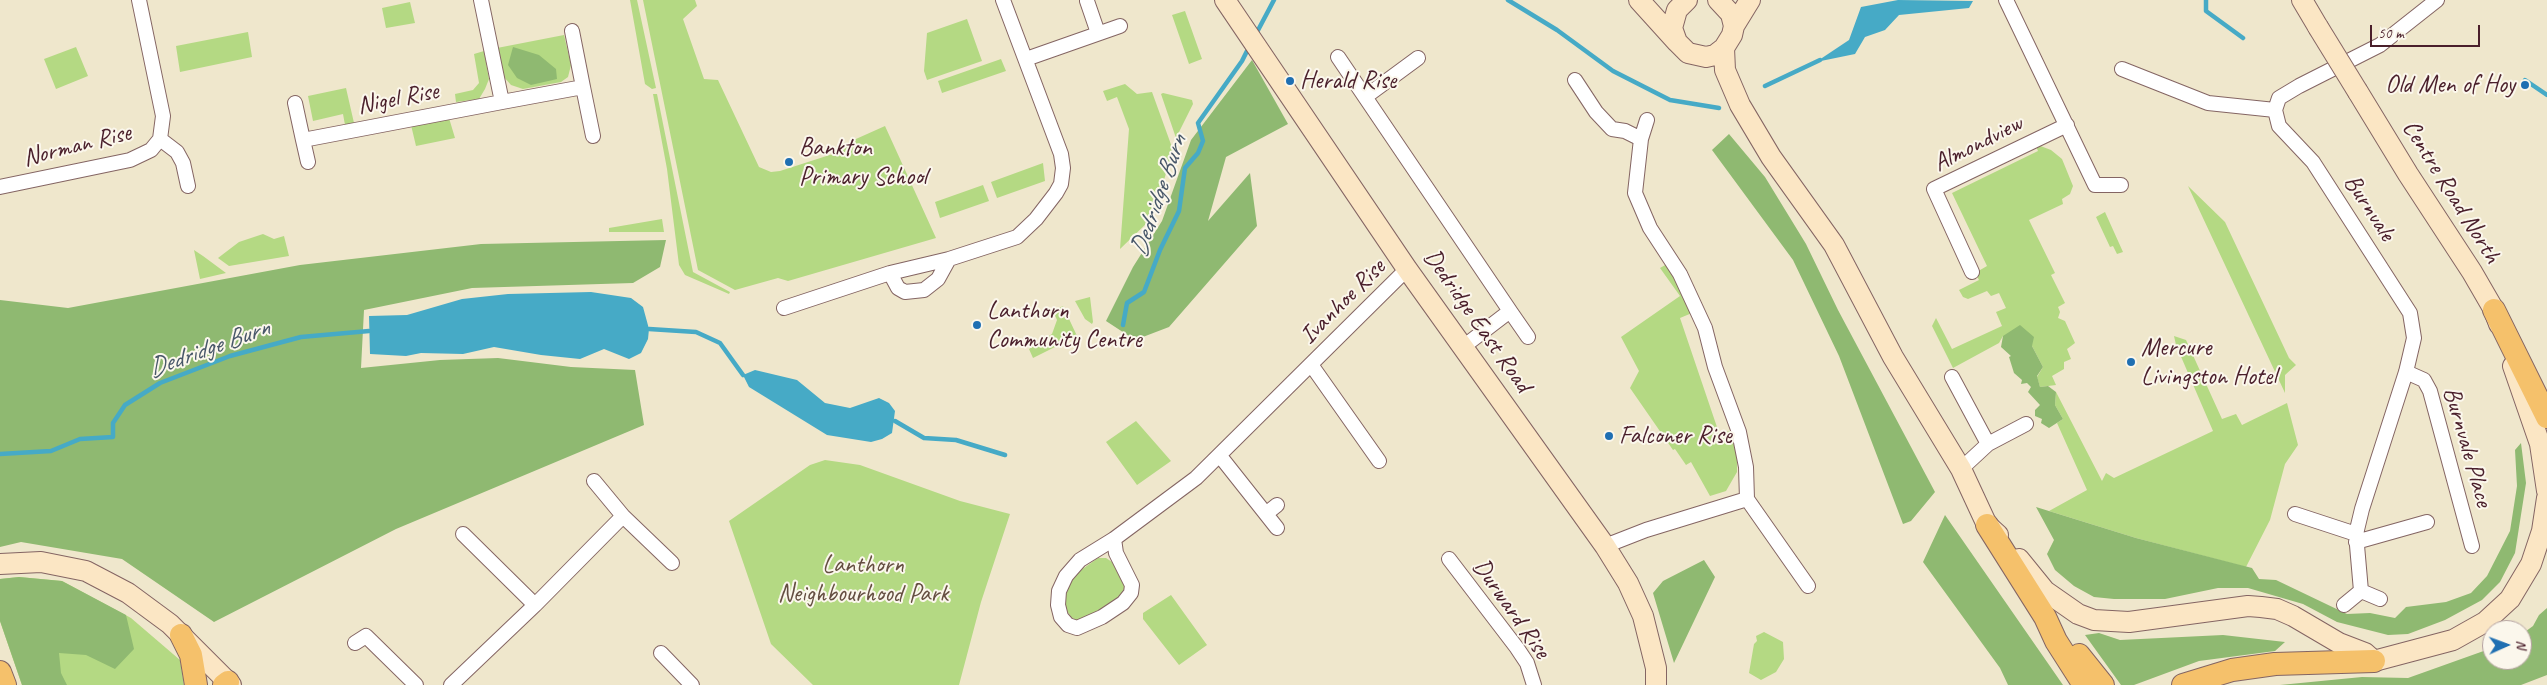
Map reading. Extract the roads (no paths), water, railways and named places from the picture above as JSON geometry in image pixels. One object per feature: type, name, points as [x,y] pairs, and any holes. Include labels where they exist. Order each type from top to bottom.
[{"type":"main road","points":[[2494,310],[2547,418]]},
{"type":"main road","points":[[1987,525],[2045,617],[2056,642],[2084,685]]},
{"type":"main road","points":[[2045,617],[2066,638],[2103,685]]},
{"type":"main road","points":[[181,635],[191,655],[196,685]]},
{"type":"main road","points":[[2183,685],[2232,670],[2275,664],[2374,661]]},
{"type":"street","name":"Norman Rise","points":[[0,187],[130,160],[151,150],[160,139],[163,116],[139,0]]},
{"type":"street","points":[[481,0],[502,102]]},
{"type":"street","points":[[784,308],[890,274],[978,251],[1017,236],[1036,219],[1061,184],[1063,168],[1060,154],[1004,0]]},
{"type":"street","name":"Dedridge East Road","points":[[1225,0],[1407,269],[1605,546],[1628,583],[1643,616],[1656,668],[1656,685]]},
{"type":"street","points":[[1639,0],[1688,53],[1706,57],[1715,55],[1724,48],[1732,36],[1734,26],[1750,0]]},
{"type":"street","points":[[1676,42],[1672,28],[1677,10],[1687,0]]},
{"type":"street","points":[[1718,0],[1731,14],[1734,26]]},
{"type":"street","name":"Centre Road North","points":[[2302,0],[2494,310],[2540,444],[2547,491]]},
{"type":"street","points":[[2122,69],[2208,104],[2275,110],[2279,98],[2380,45],[2437,0]]},
{"type":"street","points":[[1087,1],[1098,33]]},
{"type":"street","points":[[2008,4],[2068,125],[2095,185],[2121,185]]},
{"type":"street","points":[[1026,59],[1120,26]]},
{"type":"street","points":[[572,31],[593,136]]},
{"type":"street","points":[[1724,48],[1725,70],[1740,105],[1771,157],[1834,246],[1894,357],[1961,470],[1987,525],[2012,549],[2028,572],[2045,591],[2078,614],[2094,620],[2129,622],[2248,606],[2277,609],[2293,616],[2339,643],[2365,653],[2374,661],[2454,640],[2485,622],[2510,599],[2531,564],[2542,531],[2547,498]]},
{"type":"street","points":[[1338,57],[1528,337]]},
{"type":"street","points":[[1365,97],[1418,58]]},
{"type":"street","points":[[1575,80],[1596,112],[1612,129],[1625,131],[1641,139]]},
{"type":"street","name":"Nigel Rise","points":[[303,140],[583,87]]},
{"type":"street","points":[[295,103],[308,162]]},
{"type":"street","name":"Burnvale","points":[[2275,110],[2279,126],[2313,162],[2348,219],[2401,297],[2410,314],[2414,338]]},
{"type":"street","points":[[1647,120],[1641,139],[1635,193],[1650,228],[1693,298],[1705,328],[1721,384],[1739,432],[1746,467],[1747,499],[1808,586]]},
{"type":"street","name":"Almondview","points":[[1972,272],[1934,189],[2068,125]]},
{"type":"street","name":"Norman Rise","points":[[160,139],[176,152],[183,163],[188,186]]},
{"type":"street","points":[[890,274],[898,288],[905,292],[915,293],[933,284],[949,259]]},
{"type":"street","name":"Ivanhoe Rise","points":[[1114,539],[1116,553],[1132,584],[1131,593],[1123,602],[1102,617],[1077,628],[1068,626],[1061,617],[1058,605],[1059,590],[1066,576],[1080,560],[1114,539],[1196,478],[1312,366],[1407,269]]},
{"type":"street","points":[[1463,348],[1510,311]]},
{"type":"street","name":"Burnvale Place","points":[[2361,591],[2356,538],[2406,372],[2414,338]]},
{"type":"street","name":"Ivanhoe Rise","points":[[1312,366],[1379,461]]},
{"type":"street","name":"Burnvale Place","points":[[2406,372],[2424,380],[2430,391],[2472,546]]},
{"type":"street","points":[[1952,377],[1988,444]]},
{"type":"street","points":[[1961,470],[1988,444],[2026,424]]},
{"type":"street","points":[[1220,456],[1272,509],[1277,528]]},
{"type":"street","points":[[594,481],[623,516],[672,563]]},
{"type":"street","points":[[1605,546],[1646,530],[1747,499]]},
{"type":"street","points":[[2295,514],[2356,538],[2427,522]]},
{"type":"street","points":[[450,685],[535,605],[623,516]]},
{"type":"street","points":[[464,534],[535,605]]},
{"type":"street","name":"Durward Rise","points":[[1449,559],[1517,648],[1527,663],[1534,685]]},
{"type":"street","points":[[8,563],[41,562],[86,571],[128,592],[181,635],[228,684]]},
{"type":"street","points":[[2344,605],[2361,591],[2380,599]]},
{"type":"street","points":[[355,643],[366,636],[416,685]]},
{"type":"street","points":[[661,653],[692,685]]},
{"type":"water","points":[[1898,0],[1973,1],[1969,8],[1899,15],[1885,30],[1865,37],[1855,54],[1816,62],[1849,40],[1861,7]]},
{"type":"water","points":[[591,292],[631,298],[643,307],[649,329],[648,339],[641,353],[629,359],[604,349],[580,359],[494,347],[463,354],[421,353],[406,356],[370,354],[369,316],[407,315],[462,299],[508,294]]},
{"type":"water","points":[[755,370],[797,380],[825,403],[850,408],[879,398],[889,403],[895,411],[892,433],[882,439],[871,442],[827,435],[749,387],[743,375]]},
{"type":"waterway","name":"Dedridge Burn","points":[[1256,34],[1274,0]]},
{"type":"waterway","name":"Dedridge Burn","points":[[1508,0],[1557,30],[1613,71],[1670,100],[1719,108]]},
{"type":"waterway","name":"Dedridge Burn","points":[[2206,0],[2206,11],[2243,38]]},
{"type":"waterway","name":"Dedridge Burn","points":[[1123,325],[1127,303],[1144,292],[1160,250],[1179,211],[1185,168],[1198,153],[1203,141],[1198,123],[1242,61],[1250,45]]},
{"type":"waterway","name":"Dedridge Burn","points":[[1765,86],[1820,60]]},
{"type":"waterway","name":"Dedridge Burn","points":[[2525,80],[2547,95]]},
{"type":"waterway","name":"Dedridge Burn","points":[[649,329],[696,332],[720,343],[743,375]]},
{"type":"waterway","name":"Dedridge Burn","points":[[0,454],[51,451],[80,439],[113,437],[113,423],[125,405],[160,383],[230,356],[301,337],[369,331]]},
{"type":"waterway","name":"Dedridge Burn","points":[[895,421],[924,438],[956,440],[1005,455]]},
{"type":"place","name":"Herald Rise","points":[[1290,81]]},
{"type":"place","name":"Old Men of Hoy","points":[[2525,85]]},
{"type":"place","name":"Bankton Primary School","points":[[789,162]]},
{"type":"place","name":"Lanthorn Community Centre","points":[[977,325]]},
{"type":"place","name":"Mercure Livingston Hotel","points":[[2131,362]]},
{"type":"place","name":"Falconer Rise","points":[[1609,436]]},
{"type":"park label","name":"Lanthorn Neighbourhood Park","points":[[863,580]]}]
